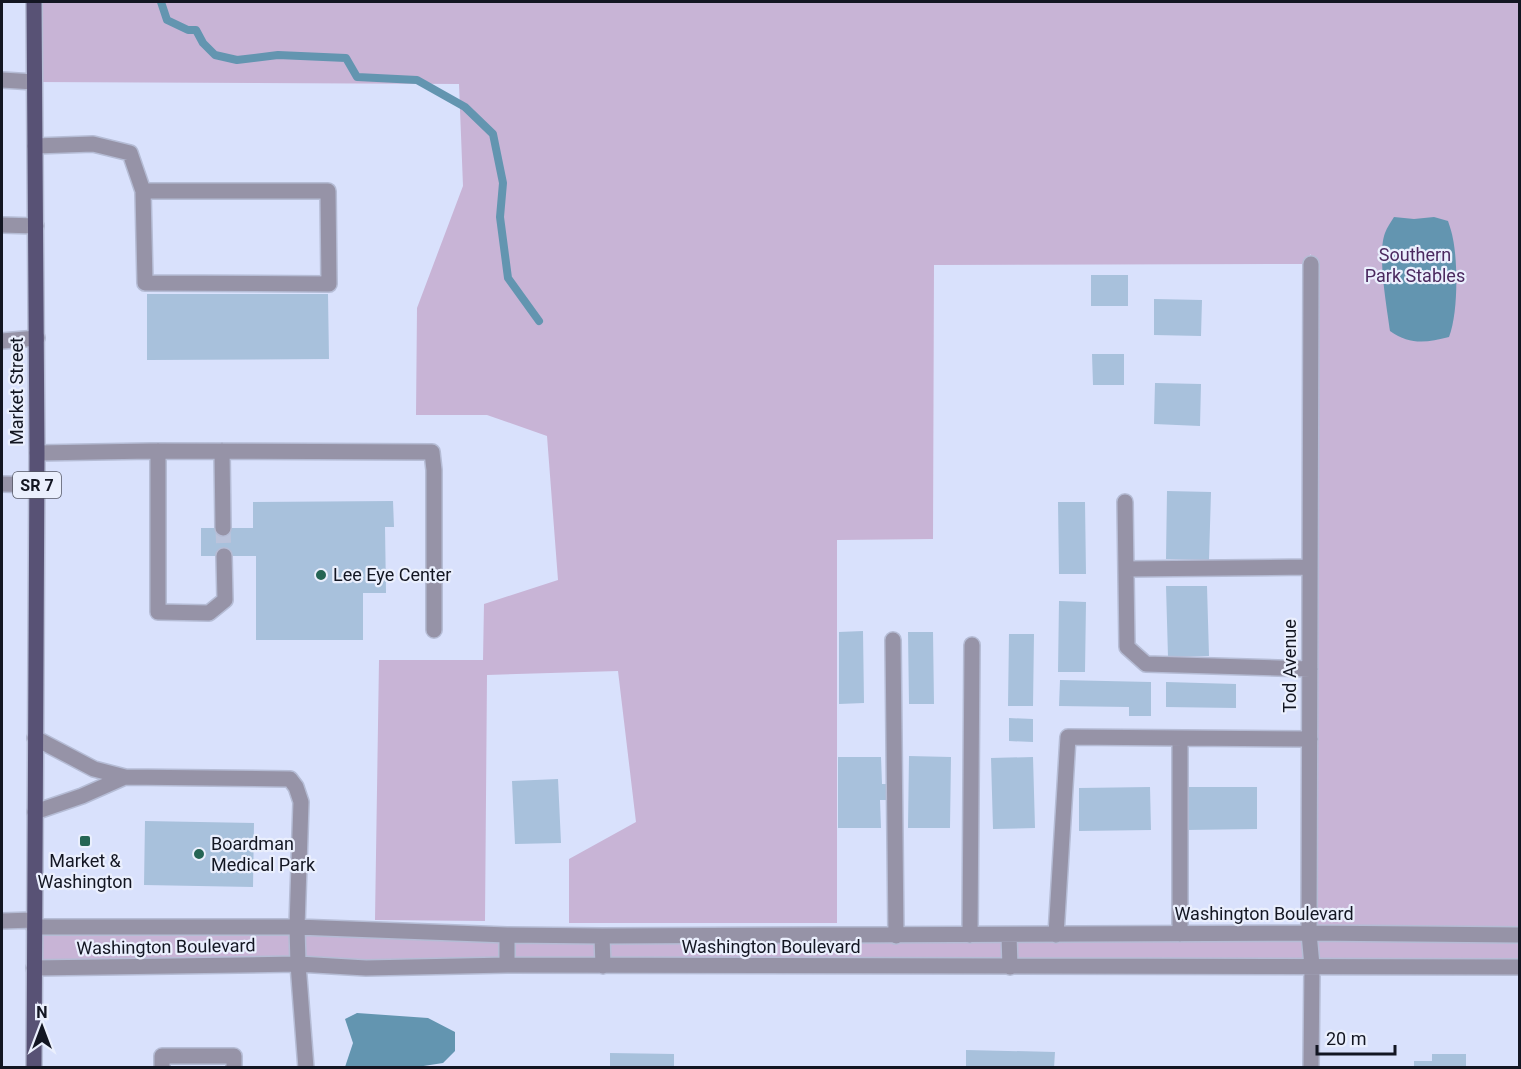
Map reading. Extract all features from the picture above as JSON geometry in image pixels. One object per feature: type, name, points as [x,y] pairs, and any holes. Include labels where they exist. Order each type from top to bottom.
[{"type":"main road","name":"Market Street","points":[[34,2],[37,338],[34,1068]]},
{"type":"street","points":[[2,80],[34,82]]},
{"type":"street","points":[[35,146],[93,144],[130,153],[142,191],[145,283],[329,284],[328,191],[142,191]]},
{"type":"street","points":[[2,225],[36,226]]},
{"type":"street","name":"Tod Avenue","points":[[1311,264],[1309,933],[1312,966],[1311,1068]]},
{"type":"street","points":[[2,342],[37,338]]},
{"type":"street","points":[[158,451],[158,612],[209,613],[225,600],[224,556]]},
{"type":"street","points":[[222,451],[223,528]]},
{"type":"street","points":[[37,453],[432,452],[434,630]]},
{"type":"street","points":[[2,484],[37,484]]},
{"type":"street","points":[[1125,502],[1127,646],[1146,664],[1310,669]]},
{"type":"street","points":[[1126,569],[1310,567]]},
{"type":"street","points":[[893,640],[896,936]]},
{"type":"street","points":[[970,935],[972,645]]},
{"type":"street","points":[[1056,935],[1068,737],[1310,739]]},
{"type":"street","points":[[35,738],[94,769],[125,777],[290,779],[296,787],[301,802],[297,927],[306,1068]]},
{"type":"street","points":[[1180,738],[1180,934]]},
{"type":"street","points":[[34,812],[82,796],[125,777]]},
{"type":"street","name":"Washington Boulevard","points":[[2,921],[34,924],[297,927],[507,935],[602,936],[1309,933],[1520,935]]},
{"type":"street","points":[[507,935],[507,965]]},
{"type":"street","points":[[1009,935],[1010,967]]},
{"type":"street","points":[[602,936],[603,966]]},
{"type":"street","name":"Washington Boulevard","points":[[34,968],[298,964],[366,968],[507,965],[1520,967]]},
{"type":"street","points":[[162,1068],[162,1056],[234,1056],[234,1068]]},
{"type":"green space","name":"Southern Park Stables","points":[[34,2],[1519,2],[1519,967],[34,968],[34,927],[1309,933],[1311,254],[1302,264],[934,265],[933,539],[837,540],[837,923],[569,923],[569,859],[636,822],[618,671],[487,675],[485,921],[375,920],[379,660],[483,660],[484,604],[558,580],[547,436],[487,415],[416,415],[417,308],[463,186],[459,84],[34,82]]},
{"type":"water","points":[[1394,217],[1414,219],[1434,217],[1448,221],[1455,249],[1456,275],[1456,302],[1449,337],[1418,342],[1404,339],[1390,331],[1382,254],[1385,233]]},
{"type":"water","points":[[357,1013],[428,1018],[455,1032],[455,1051],[443,1063],[417,1067],[345,1067],[353,1043],[345,1019]]},
{"type":"building","points":[[1091,275],[1128,275],[1128,306],[1091,306]]},
{"type":"building","points":[[147,294],[328,294],[329,359],[147,360]]},
{"type":"building","points":[[1154,299],[1202,300],[1201,336],[1154,335]]},
{"type":"building","points":[[1092,354],[1124,354],[1124,385],[1093,385]]},
{"type":"building","points":[[1155,383],[1201,384],[1200,426],[1154,424]]},
{"type":"building","points":[[1167,491],[1211,492],[1209,560],[1166,559]]},
{"type":"building","name":"Lee Eye Center","points":[[393,501],[394,527],[385,527],[386,593],[363,593],[363,640],[256,640],[256,556],[201,556],[201,528],[253,528],[253,502]]},
{"type":"building","points":[[1058,502],[1085,502],[1086,574],[1059,574]]},
{"type":"building","points":[[1166,586],[1207,586],[1209,656],[1168,657]]},
{"type":"building","points":[[1059,601],[1086,602],[1085,672],[1058,672]]},
{"type":"building","points":[[863,631],[864,703],[839,704],[839,632]]},
{"type":"building","points":[[908,632],[933,632],[934,704],[909,704]]},
{"type":"building","points":[[1009,634],[1034,634],[1033,706],[1008,706]]},
{"type":"building","points":[[1060,680],[1151,682],[1151,716],[1129,716],[1129,707],[1059,706]]},
{"type":"building","points":[[1166,682],[1236,684],[1236,708],[1166,707]]},
{"type":"building","points":[[1009,718],[1033,719],[1033,742],[1009,741]]},
{"type":"building","points":[[909,756],[951,757],[950,828],[908,828]]},
{"type":"building","points":[[838,757],[881,757],[882,784],[889,784],[889,800],[880,800],[881,828],[838,828]]},
{"type":"building","points":[[1033,757],[1035,828],[993,829],[991,758]]},
{"type":"building","points":[[558,779],[561,843],[515,844],[512,781]]},
{"type":"building","points":[[1150,787],[1151,830],[1079,831],[1079,788]]},
{"type":"building","points":[[1185,787],[1257,787],[1257,829],[1186,830]]},
{"type":"building","name":"Boardman Medical Park","points":[[145,821],[254,823],[253,887],[144,885]]},
{"type":"building","points":[[966,1050],[1055,1052],[1054,1068],[966,1068]]},
{"type":"building","points":[[610,1053],[674,1054],[674,1068],[610,1068]]},
{"type":"building","points":[[1432,1054],[1466,1054],[1466,1068],[1414,1068],[1414,1061],[1432,1061]]},
{"type":"waterway","points":[[161,2],[167,20],[188,30],[196,30],[203,43],[215,55],[237,60],[278,55],[346,58],[357,77],[417,80],[465,107],[493,134],[503,183],[500,217],[508,278],[539,321]]},
{"type":"tunnel","points":[[223,528],[224,556]]},
{"type":"place","name":"Lee Eye Center","points":[[321,575]]},
{"type":"place","name":"Market & Washington","points":[[85,841]]},
{"type":"place","name":"Boardman Medical Park","points":[[199,854]]}]
